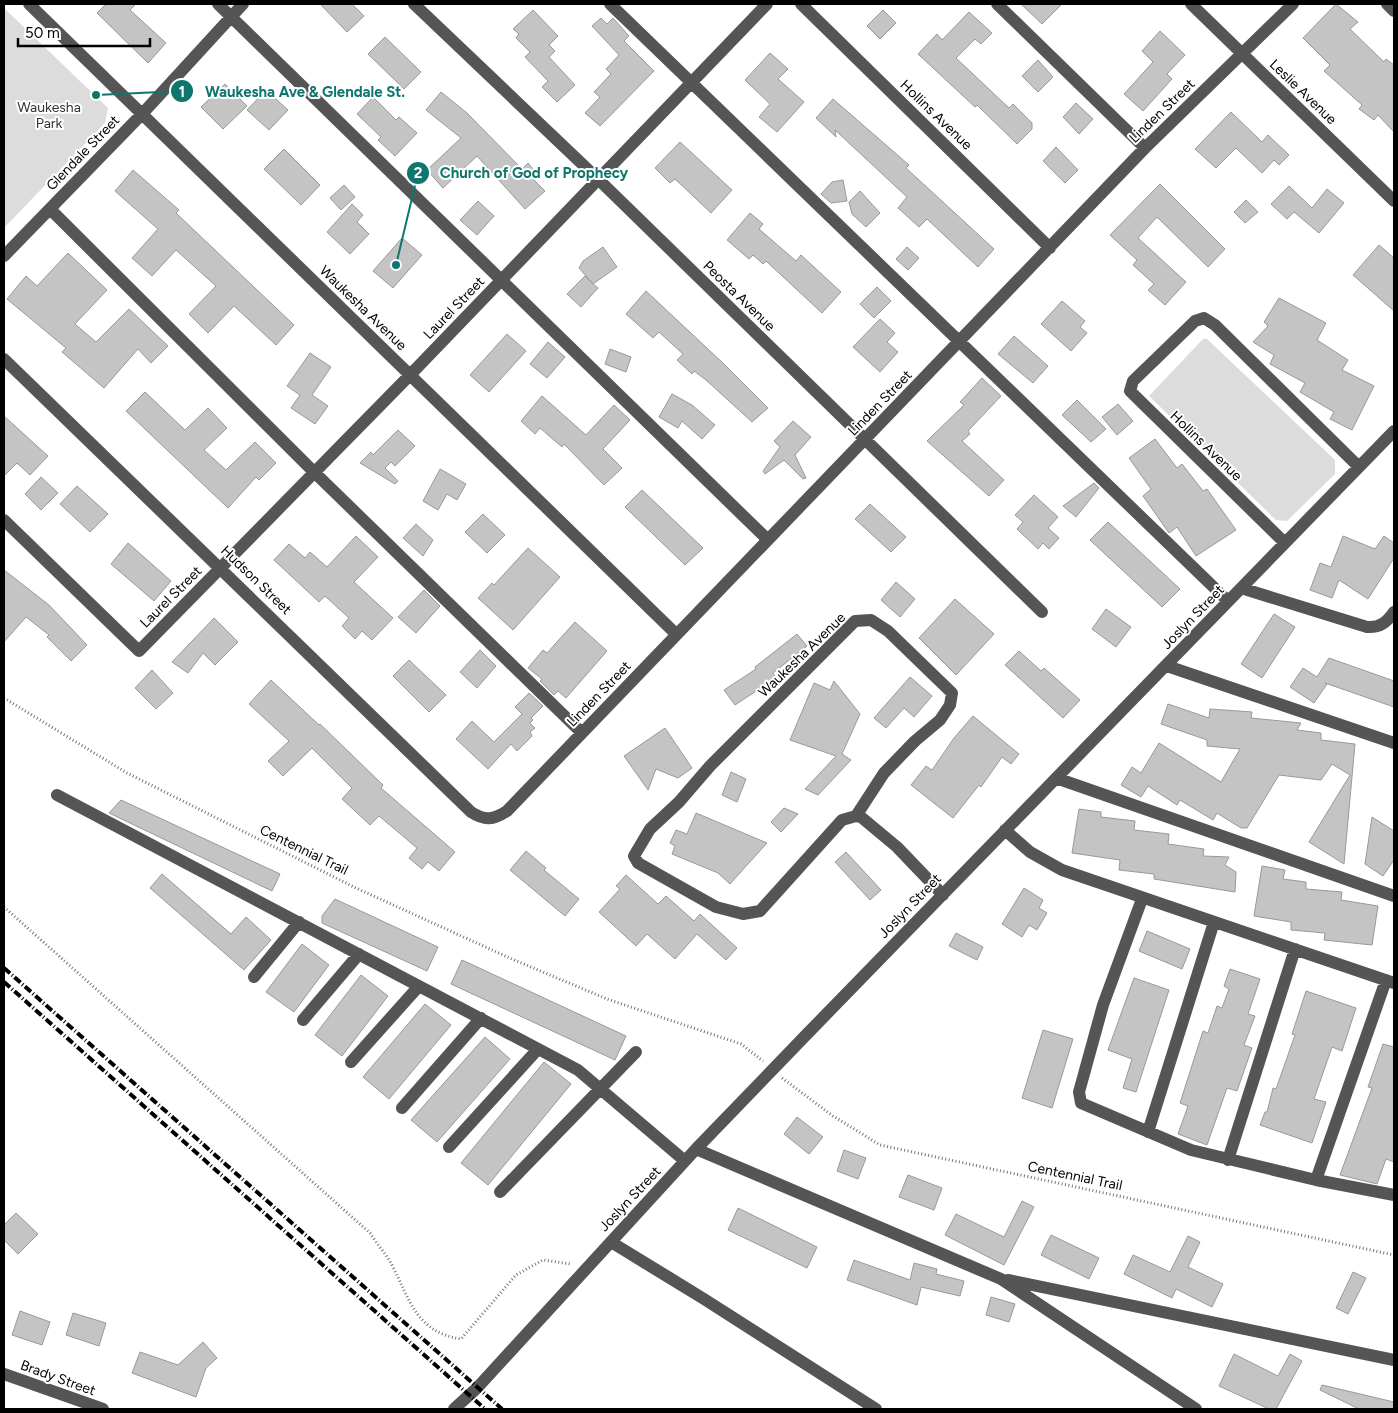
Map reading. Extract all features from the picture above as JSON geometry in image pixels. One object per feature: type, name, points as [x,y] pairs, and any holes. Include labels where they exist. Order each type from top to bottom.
[{"type":"street","name":"Waukesha Avenue","points":[[29,4],[676,634]]},
{"type":"street","points":[[218,4],[768,540]]},
{"type":"street","name":"Glendale Street","points":[[4,256],[143,114],[243,4]]},
{"type":"street","name":"Peosta Avenue","points":[[414,4],[599,180],[1042,612]]},
{"type":"street","points":[[610,4],[1228,602]]},
{"type":"street","name":"Laurel Street","points":[[4,520],[139,651],[410,375],[767,4]]},
{"type":"street","name":"Hollins Avenue","points":[[801,4],[1050,248]]},
{"type":"street","points":[[997,4],[1144,148]]},
{"type":"street","name":"Leslie Avenue","points":[[1191,4],[1394,201]]},
{"type":"street","name":"Linden Street","points":[[489,820],[507,812],[676,634],[960,342],[1144,148],[1293,4]]},
{"type":"street","points":[[1387,4],[1394,11]]},
{"type":"street","points":[[50,209],[314,472],[582,733]]},
{"type":"street","name":"Hollins Avenue","points":[[1285,543],[1130,392],[1133,381],[1195,321],[1204,318],[1359,467]]},
{"type":"street","name":"Hudson Street","points":[[4,359],[221,567],[471,812],[489,820]]},
{"type":"street","name":"Joslyn Street","points":[[454,1409],[477,1388],[696,1149],[1167,666],[1394,430]]},
{"type":"street","points":[[1241,588],[1367,627],[1376,627],[1384,623],[1394,612]]},
{"type":"street","name":"Waukesha Avenue","points":[[871,620],[888,631],[928,667],[952,693],[950,705],[940,720],[915,741],[884,772],[856,816],[842,820],[760,911],[743,914],[716,907],[638,863],[634,856],[650,828],[679,802],[710,766],[759,717],[855,622],[871,620]]},
{"type":"street","points":[[1167,666],[1394,743]]},
{"type":"street","points":[[1056,778],[1394,896]]},
{"type":"street","points":[[57,795],[578,1070],[685,1162]]},
{"type":"street","points":[[856,816],[861,817],[897,847],[943,895]]},
{"type":"street","points":[[1005,830],[1030,852],[1062,870],[1142,899],[1295,948],[1390,981],[1316,1180]]},
{"type":"street","points":[[1142,899],[1103,1004],[1079,1092],[1081,1103],[1191,1150],[1316,1180],[1394,1195]]},
{"type":"street","points":[[254,977],[299,922]]},
{"type":"street","points":[[1148,1132],[1214,922]]},
{"type":"street","points":[[1228,1160],[1295,948]]},
{"type":"street","points":[[304,1020],[359,954]]},
{"type":"street","points":[[352,1062],[419,986]]},
{"type":"street","points":[[402,1108],[481,1018]]},
{"type":"street","points":[[449,1147],[538,1049]]},
{"type":"street","points":[[500,1192],[636,1052]]},
{"type":"street","points":[[696,1149],[1001,1279],[1196,1409]]},
{"type":"street","points":[[611,1242],[876,1409]]},
{"type":"street","points":[[1001,1279],[1394,1360]]},
{"type":"street","name":"Brady Street","points":[[4,1374],[103,1409]]},
{"type":"path","name":"Centennial Trail","points":[[4,698],[127,773],[217,820],[356,888],[512,959],[607,998],[741,1044],[833,1116],[880,1145],[1394,1255]]},
{"type":"path","points":[[4,906],[370,1233],[392,1264],[401,1289],[416,1315],[443,1336],[461,1339],[516,1275],[543,1260],[589,1266]]},
{"type":"green space","name":"Waukesha Park","points":[[4,8],[108,108],[105,123],[4,228]]},
{"type":"green space","points":[[1203,339],[1207,339],[1335,460],[1335,474],[1287,521],[1276,520],[1149,396]]},
{"type":"building","points":[[106,4],[136,4],[130,10],[166,43],[148,63],[97,13]]},
{"type":"building","points":[[320,4],[352,4],[364,16],[347,32]]},
{"type":"building","points":[[1021,4],[1062,4],[1042,24]]},
{"type":"building","points":[[1336,4],[1358,22],[1350,29],[1384,62],[1386,59],[1394,65],[1394,132],[1378,115],[1374,120],[1359,109],[1362,105],[1324,71],[1330,65],[1303,38]]},
{"type":"building","points":[[533,10],[558,36],[549,45],[555,51],[549,57],[575,85],[557,102],[542,87],[548,81],[525,57],[530,52],[516,38],[519,34],[513,29]]},
{"type":"building","points":[[883,10],[896,23],[880,39],[867,26]]},
{"type":"building","points":[[969,12],[992,33],[981,44],[975,39],[956,58],[1009,108],[1013,104],[1032,123],[1032,129],[1017,144],[977,105],[975,107],[918,54],[937,34],[942,40]]},
{"type":"building","points":[[601,18],[607,24],[613,18],[629,36],[624,41],[654,71],[600,126],[585,113],[600,97],[594,92],[611,74],[606,69],[619,55],[592,26]]},
{"type":"building","points":[[1160,31],[1185,55],[1167,74],[1172,79],[1143,111],[1124,94],[1153,62],[1142,51]]},
{"type":"building","points":[[385,37],[421,72],[404,89],[368,54]]},
{"type":"building","points":[[770,53],[788,69],[778,79],[804,102],[777,132],[759,117],[770,104],[745,80]]},
{"type":"building","points":[[1038,60],[1053,77],[1038,92],[1022,76]]},
{"type":"building","points":[[225,84],[247,106],[223,129],[201,107]]},
{"type":"building","points":[[266,90],[288,110],[269,130],[247,110]]},
{"type":"building","points":[[441,92],[467,113],[522,169],[528,163],[538,175],[533,179],[545,191],[525,209],[477,156],[443,188],[427,170],[461,138],[426,110]]},
{"type":"building","points":[[373,97],[396,120],[399,117],[417,133],[395,156],[378,140],[381,137],[357,114]]},
{"type":"building","points":[[833,99],[909,165],[906,168],[994,249],[978,267],[927,219],[919,227],[898,208],[907,197],[835,130],[836,137],[816,118]]},
{"type":"building","points":[[1076,103],[1093,119],[1079,134],[1063,117]]},
{"type":"building","points":[[1231,112],[1262,142],[1268,135],[1289,155],[1279,165],[1274,160],[1262,173],[1236,148],[1216,168],[1195,149]]},
{"type":"building","points":[[680,142],[732,190],[711,213],[675,179],[670,183],[655,168]]},
{"type":"building","points":[[1056,147],[1078,170],[1065,183],[1043,161]]},
{"type":"building","points":[[284,149],[320,185],[301,205],[264,169]]},
{"type":"building","points":[[133,170],[179,210],[176,213],[294,325],[276,345],[234,306],[208,333],[189,314],[216,286],[176,250],[152,276],[132,258],[158,229],[115,191]]},
{"type":"building","points":[[843,180],[847,201],[831,203],[821,194],[832,182]]},
{"type":"building","points":[[1160,184],[1225,249],[1208,267],[1157,217],[1138,238],[1186,282],[1165,305],[1148,290],[1154,284],[1133,265],[1137,260],[1110,235]]},
{"type":"building","points":[[344,185],[355,197],[341,210],[330,198]]},
{"type":"building","points":[[1289,186],[1312,208],[1327,189],[1344,203],[1319,233],[1294,212],[1287,219],[1271,204]]},
{"type":"building","points":[[860,191],[880,213],[866,227],[852,214],[849,202]]},
{"type":"building","points":[[1246,200],[1258,212],[1245,223],[1234,212]]},
{"type":"building","points":[[478,201],[494,216],[477,235],[460,220]]},
{"type":"building","points":[[352,204],[363,215],[357,222],[369,234],[350,254],[327,232]]},
{"type":"building","points":[[750,213],[763,224],[759,229],[796,261],[801,255],[841,292],[822,313],[766,261],[763,264],[753,255],[749,259],[727,240]]},
{"type":"building","points":[[402,238],[422,255],[393,288],[373,271]]},
{"type":"building","points":[[1379,245],[1394,258],[1394,311],[1353,275]]},
{"type":"building","points":[[603,247],[617,267],[593,284],[579,268],[583,261]]},
{"type":"building","points":[[907,247],[919,258],[908,270],[896,259]]},
{"type":"building","points":[[68,253],[107,290],[75,324],[96,342],[129,309],[168,346],[151,363],[138,349],[104,388],[62,352],[66,348],[7,299],[26,276],[37,286]]},
{"type":"building","points":[[585,276],[598,288],[581,307],[567,294]]},
{"type":"building","points":[[877,287],[891,301],[874,318],[860,304]]},
{"type":"building","points":[[646,291],[768,408],[752,422],[706,380],[694,371],[692,374],[677,360],[683,354],[659,332],[653,338],[626,314]]},
{"type":"building","points":[[1279,298],[1326,323],[1317,340],[1348,360],[1342,370],[1374,386],[1352,430],[1330,419],[1334,412],[1300,392],[1305,383],[1270,364],[1274,355],[1253,342],[1268,326],[1264,322]]},
{"type":"building","points":[[1062,301],[1085,321],[1080,327],[1087,333],[1071,351],[1041,324]]},
{"type":"building","points":[[880,319],[895,333],[887,342],[898,352],[880,372],[853,347]]},
{"type":"building","points":[[507,334],[526,351],[489,392],[470,375]]},
{"type":"building","points":[[1014,336],[1048,366],[1033,383],[998,354]]},
{"type":"building","points":[[548,342],[565,357],[547,378],[530,364]]},
{"type":"building","points":[[610,349],[631,357],[626,372],[605,364]]},
{"type":"building","points":[[310,353],[331,367],[312,395],[328,406],[315,424],[291,408],[300,395],[287,386]]},
{"type":"building","points":[[982,378],[1001,396],[968,431],[970,434],[962,441],[1004,480],[989,496],[927,441],[964,405],[960,402]]},
{"type":"building","points":[[145,392],[185,430],[208,408],[227,428],[204,450],[226,470],[255,442],[276,463],[259,480],[256,477],[228,508],[126,411]]},
{"type":"building","points":[[672,394],[692,405],[715,425],[702,439],[682,421],[678,428],[659,417]]},
{"type":"building","points":[[542,396],[586,435],[614,405],[630,420],[603,449],[622,468],[604,485],[564,444],[562,447],[540,428],[535,434],[521,421]]},
{"type":"building","points":[[1077,400],[1106,429],[1091,442],[1062,415]]},
{"type":"building","points":[[1118,404],[1133,421],[1117,435],[1102,417]]},
{"type":"building","points":[[4,416],[48,456],[30,475],[17,463],[4,476]]},
{"type":"building","points":[[793,421],[811,437],[795,455],[806,478],[803,479],[784,460],[765,474],[763,471],[780,447],[774,441]]},
{"type":"building","points":[[398,430],[415,446],[395,466],[391,462],[385,468],[398,481],[395,484],[360,463],[371,452],[373,455]]},
{"type":"building","points":[[1155,439],[1177,468],[1182,464],[1203,491],[1207,489],[1236,530],[1196,556],[1177,527],[1169,533],[1143,496],[1151,489],[1129,458]]},
{"type":"building","points":[[440,469],[466,484],[457,500],[447,494],[438,510],[423,501]]},
{"type":"building","points":[[41,477],[58,493],[41,510],[25,494]]},
{"type":"building","points":[[1094,483],[1099,488],[1076,517],[1063,506]]},
{"type":"building","points":[[77,486],[108,514],[90,532],[60,504]]},
{"type":"building","points":[[642,490],[703,548],[685,565],[625,507]]},
{"type":"building","points":[[1034,495],[1058,517],[1048,528],[1059,538],[1049,549],[1043,543],[1038,549],[1017,529],[1023,522],[1015,515]]},
{"type":"building","points":[[870,504],[906,537],[891,552],[855,519]]},
{"type":"building","points":[[483,514],[505,535],[487,553],[465,532]]},
{"type":"building","points":[[1108,522],[1180,589],[1162,607],[1090,540]]},
{"type":"building","points":[[416,524],[433,540],[423,556],[403,538]]},
{"type":"building","points":[[356,536],[378,557],[354,582],[393,618],[372,640],[362,631],[355,639],[342,626],[349,618],[325,596],[319,602],[274,560],[289,544],[305,558],[310,552],[327,567]]},
{"type":"building","points":[[1343,536],[1375,549],[1384,536],[1394,543],[1394,558],[1368,599],[1339,580],[1332,598],[1310,590],[1320,563],[1331,567]]},
{"type":"building","points":[[128,543],[171,581],[154,601],[111,564]]},
{"type":"building","points":[[528,548],[560,577],[513,630],[478,598],[492,583],[494,585]]},
{"type":"building","points":[[4,570],[49,605],[87,645],[71,661],[47,637],[49,635],[26,617],[4,642]]},
{"type":"building","points":[[896,582],[915,599],[900,617],[881,600]]},
{"type":"building","points":[[424,590],[440,606],[416,633],[398,617]]},
{"type":"building","points":[[955,599],[994,634],[956,675],[919,638]]},
{"type":"building","points":[[1106,609],[1131,627],[1116,647],[1092,629]]},
{"type":"building","points":[[1274,614],[1295,627],[1262,678],[1241,664]]},
{"type":"building","points":[[214,618],[238,642],[215,665],[203,653],[188,673],[172,662]]},
{"type":"building","points":[[575,622],[607,651],[566,698],[558,691],[554,695],[540,681],[542,679],[528,668],[543,650],[547,653]]},
{"type":"building","points":[[797,634],[807,646],[773,673],[776,678],[735,705],[724,690],[756,669],[755,667]]},
{"type":"building","points":[[480,650],[496,666],[477,688],[460,672]]},
{"type":"building","points":[[1019,651],[1041,671],[1044,668],[1080,700],[1063,718],[1005,665]]},
{"type":"building","points":[[1329,658],[1394,681],[1394,707],[1325,683],[1327,684],[1314,703],[1290,687],[1303,668],[1317,677]]},
{"type":"building","points":[[409,660],[446,695],[429,712],[393,676]]},
{"type":"building","points":[[152,670],[173,693],[156,709],[135,688]]},
{"type":"building","points":[[910,677],[932,696],[914,717],[904,708],[886,728],[874,718]]},
{"type":"building","points":[[271,680],[383,785],[381,788],[455,852],[439,871],[428,862],[422,869],[409,858],[417,848],[379,816],[370,825],[342,799],[352,788],[312,748],[283,776],[268,761],[289,741],[249,704]]},
{"type":"building","points":[[834,681],[860,714],[842,754],[851,760],[818,795],[805,789],[836,756],[790,740],[814,683],[830,690]]},
{"type":"building","points":[[529,693],[543,706],[531,718],[533,720],[530,723],[535,728],[530,732],[532,736],[517,751],[511,744],[488,769],[456,739],[472,721],[494,742],[522,714],[515,707]]},
{"type":"building","points":[[1168,704],[1209,718],[1210,709],[1252,712],[1251,718],[1301,723],[1297,730],[1321,733],[1321,740],[1355,744],[1344,864],[1309,842],[1350,775],[1332,764],[1321,780],[1279,775],[1247,828],[1241,828],[1217,813],[1213,820],[1180,800],[1177,805],[1148,786],[1141,797],[1121,785],[1132,767],[1141,773],[1159,743],[1221,782],[1240,749],[1207,746],[1207,740],[1161,724]]},
{"type":"building","points":[[973,716],[1019,754],[1011,764],[1002,757],[981,787],[979,785],[953,818],[911,785],[926,766],[932,770],[954,738]]},
{"type":"building","points":[[665,728],[692,768],[678,778],[656,769],[648,790],[624,756]]},
{"type":"building","points":[[731,772],[746,779],[737,802],[722,795]]},
{"type":"building","points":[[121,800],[280,874],[272,891],[109,813]]},
{"type":"building","points":[[784,808],[798,814],[781,832],[771,822]]},
{"type":"building","points":[[1079,809],[1101,812],[1101,817],[1135,821],[1134,830],[1169,834],[1168,844],[1204,849],[1203,856],[1229,857],[1225,865],[1236,872],[1235,892],[1154,879],[1154,874],[1119,870],[1120,860],[1072,853]]},
{"type":"building","points":[[696,813],[767,843],[730,884],[718,873],[672,854],[675,846],[670,843],[676,830],[687,834]]},
{"type":"building","points":[[1372,817],[1394,831],[1394,860],[1383,876],[1365,864]]},
{"type":"building","points":[[526,851],[546,868],[544,870],[579,899],[565,916],[510,870]]},
{"type":"building","points":[[846,852],[881,890],[870,900],[835,862]]},
{"type":"building","points":[[1262,866],[1285,870],[1283,879],[1306,882],[1306,889],[1342,892],[1341,900],[1378,906],[1372,945],[1324,940],[1325,933],[1291,930],[1291,922],[1254,916]]},
{"type":"building","points":[[162,874],[231,934],[246,917],[271,940],[244,970],[150,888]]},
{"type":"building","points":[[626,875],[658,904],[666,896],[694,921],[700,914],[737,948],[726,960],[697,934],[675,959],[647,934],[636,946],[599,912],[620,889],[616,886]]},
{"type":"building","points":[[1024,888],[1043,900],[1039,908],[1047,913],[1037,930],[1029,925],[1022,937],[1002,924]]},
{"type":"building","points":[[335,899],[438,947],[427,971],[322,923],[322,916]]},
{"type":"building","points":[[1147,931],[1190,949],[1182,969],[1139,951]]},
{"type":"building","points":[[956,933],[983,947],[977,960],[949,946]]},
{"type":"building","points":[[302,944],[329,965],[294,1012],[266,992]]},
{"type":"building","points":[[462,960],[626,1036],[615,1060],[451,984]]},
{"type":"building","points":[[1230,969],[1260,979],[1248,1014],[1255,1016],[1244,1045],[1252,1048],[1237,1091],[1227,1088],[1207,1145],[1178,1134],[1188,1106],[1180,1103],[1203,1031],[1208,1033],[1217,1006],[1222,1008],[1229,989],[1224,986]]},
{"type":"building","points":[[361,975],[388,996],[342,1056],[315,1035]]},
{"type":"building","points":[[1134,978],[1169,990],[1136,1092],[1123,1088],[1132,1059],[1108,1050]]},
{"type":"building","points":[[1306,991],[1356,1008],[1342,1051],[1332,1047],[1314,1099],[1326,1102],[1312,1143],[1260,1125],[1265,1112],[1267,1112],[1273,1088],[1276,1089],[1295,1035],[1292,1034]]},
{"type":"building","points":[[425,1004],[451,1025],[389,1099],[363,1077]]},
{"type":"building","points":[[1043,1030],[1073,1039],[1052,1108],[1022,1098]]},
{"type":"building","points":[[485,1037],[510,1059],[437,1142],[411,1120]]},
{"type":"building","points":[[1383,1044],[1394,1047],[1394,1162],[1386,1159],[1377,1184],[1340,1175],[1372,1088],[1368,1087]]},
{"type":"building","points":[[544,1062],[571,1084],[488,1185],[461,1163]]},
{"type":"building","points":[[797,1117],[823,1137],[809,1154],[784,1134]]},
{"type":"building","points":[[844,1150],[866,1158],[858,1179],[837,1171]]},
{"type":"building","points":[[908,1175],[942,1188],[934,1210],[899,1197]]},
{"type":"building","points":[[1022,1201],[1034,1207],[1004,1265],[945,1235],[956,1214],[1004,1237]]},
{"type":"building","points":[[738,1208],[817,1247],[807,1268],[728,1230]]},
{"type":"building","points":[[16,1213],[38,1234],[18,1254],[4,1240],[4,1225]]},
{"type":"building","points":[[1051,1235],[1099,1258],[1089,1279],[1041,1255]]},
{"type":"building","points":[[1188,1236],[1200,1242],[1188,1267],[1223,1284],[1212,1307],[1176,1289],[1172,1298],[1124,1274],[1133,1255],[1170,1272]]},
{"type":"building","points":[[854,1260],[910,1280],[914,1263],[937,1269],[936,1274],[964,1281],[960,1296],[921,1287],[917,1305],[847,1280]]},
{"type":"building","points":[[1353,1272],[1366,1278],[1348,1314],[1336,1308]]},
{"type":"building","points":[[991,1297],[1015,1304],[1009,1322],[986,1315]]},
{"type":"building","points":[[20,1311],[50,1322],[42,1345],[12,1335]]},
{"type":"building","points":[[73,1313],[106,1323],[99,1346],[66,1335]]},
{"type":"building","points":[[203,1342],[217,1358],[206,1368],[196,1397],[132,1373],[140,1352],[178,1365]]},
{"type":"building","points":[[1234,1354],[1278,1376],[1290,1354],[1302,1361],[1276,1409],[1269,1409],[1219,1386]]},
{"type":"building","points":[[1322,1385],[1394,1402],[1394,1409],[1359,1409],[1320,1390]]},
{"type":"railway","points":[[4,968],[502,1409]]},
{"type":"railway","points":[[4,982],[485,1409]]},
{"type":"place","name":"Waukesha Ave & Glendale St.","points":[[96,95]]},
{"type":"place","name":"Church of God of Prophecy","points":[[396,265]]}]
